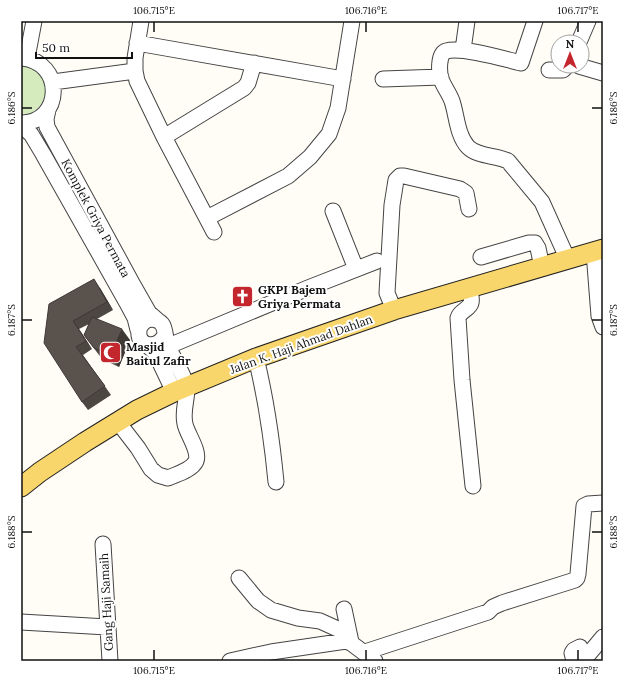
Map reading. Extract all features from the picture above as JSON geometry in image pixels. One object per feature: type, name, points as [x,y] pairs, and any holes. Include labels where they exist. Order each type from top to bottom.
[{"type":"main road","name":"Jalan K. Haji Ahmad Dahlan","points":[[21,488],[40,472],[85,442],[137,410],[180,387],[256,358],[394,310],[598,251]]},
{"type":"street","points":[[34,21],[24,58],[34,60],[46,69],[53,82],[135,71]]},
{"type":"street","points":[[141,21],[137,43],[135,71],[137,81],[164,137],[214,232]]},
{"type":"street","points":[[207,218],[288,176],[310,157],[329,134],[338,108],[352,21]]},
{"type":"street","points":[[463,50],[467,21]]},
{"type":"street","points":[[535,21],[521,63],[463,50],[447,51],[442,53],[440,57],[441,77],[452,101],[464,142],[469,148],[479,154],[500,157],[508,161],[542,202],[568,260]]},
{"type":"street","points":[[582,34],[588,21]]},
{"type":"street","points":[[137,43],[343,78]]},
{"type":"street","points":[[164,137],[244,88],[248,82],[254,63]]},
{"type":"street","points":[[590,69],[603,73]]},
{"type":"street","points":[[383,79],[441,77]]},
{"type":"street","name":"Komplek Griya Permata","points":[[53,82],[53,96],[46,119],[47,128],[149,313],[157,320]]},
{"type":"street","points":[[21,124],[34,121],[48,110]]},
{"type":"street","name":"Komplek Griya Permata","points":[[21,124],[31,134],[43,154],[130,308],[135,318],[138,330]]},
{"type":"street","points":[[43,154],[57,146]]},
{"type":"street","points":[[394,310],[387,293],[392,205],[398,178],[404,176],[460,189],[466,193],[469,208]]},
{"type":"street","points":[[333,211],[356,269]]},
{"type":"street","points":[[481,257],[530,243],[535,243],[538,248],[542,267]]},
{"type":"street","points":[[598,251],[599,316],[603,327]]},
{"type":"street","points":[[158,344],[377,261]]},
{"type":"street","points":[[470,288],[470,305],[458,318],[462,380],[473,486]]},
{"type":"street","points":[[118,422],[138,448],[151,469],[158,475],[168,478],[191,468],[195,464],[197,459],[196,453],[185,425],[180,387],[158,344],[139,336],[138,330],[141,325],[151,319],[157,320],[165,329],[158,344]]},
{"type":"street","points":[[256,358],[271,434],[276,482]]},
{"type":"street","points":[[239,578],[258,601],[271,610],[298,618],[320,621],[342,631],[349,642],[370,657],[488,612],[493,607],[502,603],[575,580],[578,574],[584,506],[588,504],[603,503]]},
{"type":"street","name":"Gang Haji Samaih","points":[[103,544],[110,661]]},
{"type":"street","points":[[344,608],[349,642]]},
{"type":"street","points":[[21,622],[107,627]]},
{"type":"street","points":[[579,656],[603,637]]},
{"type":"street","points":[[240,660],[271,652],[349,642]]},
{"type":"green space","points":[[21,58],[47,72],[48,98],[30,115],[21,113]]},
{"type":"building","points":[[94,279],[107,302],[73,321],[86,341],[76,347],[105,386],[82,402],[44,343],[49,304]]},
{"type":"building","points":[[92,317],[122,329],[111,355],[94,348],[84,335]]},
{"type":"place","name":"GKPI Bajem Griya Permata","points":[[242,296]]},
{"type":"place","name":"Masjid Baitul Zafir","points":[[111,353]]}]
